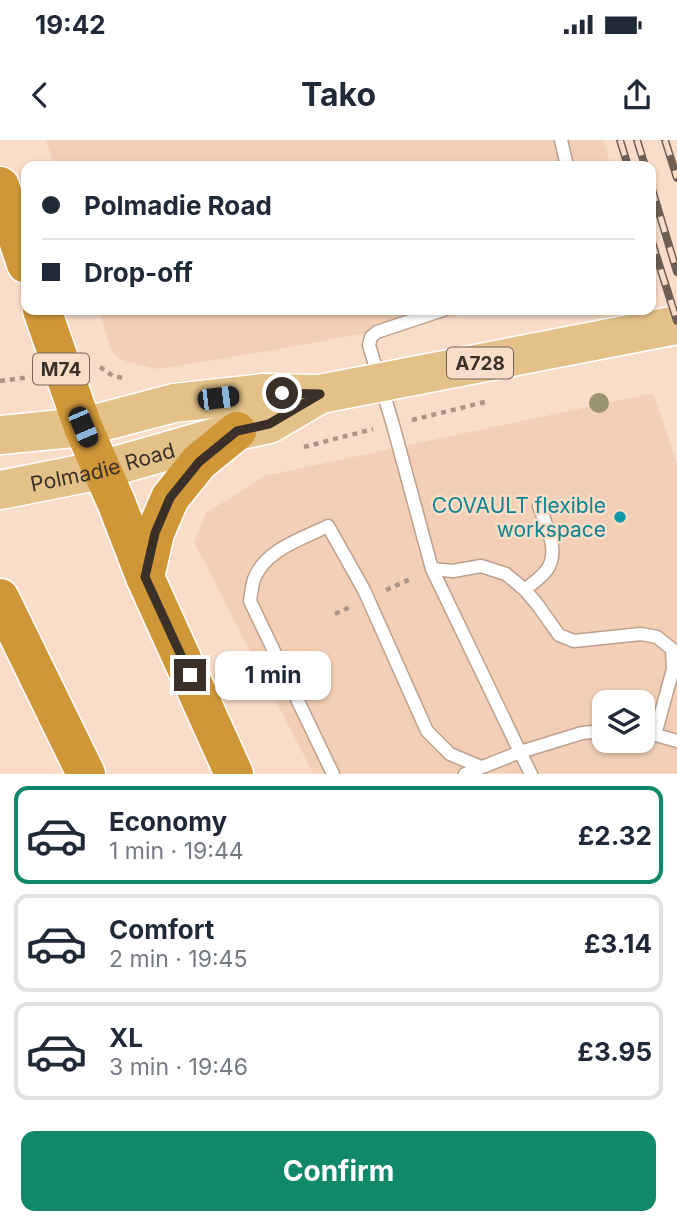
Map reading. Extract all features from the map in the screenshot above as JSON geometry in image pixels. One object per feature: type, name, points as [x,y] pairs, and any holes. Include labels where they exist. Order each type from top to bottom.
[{"type":"highway","points":[[0,186],[21,249]]},
{"type":"highway","name":"M74","points":[[44,315],[83,427],[125,522],[145,577],[234,774]]},
{"type":"highway","points":[[145,577],[155,533],[170,498],[199,462],[237,431]]},
{"type":"highway","points":[[0,598],[86,774]]},
{"type":"main road","name":"Polmadie Road","points":[[0,435],[83,427],[174,404],[262,393],[320,394],[659,328]]},
{"type":"main road","name":"Polmadie Road","points":[[0,490],[101,470],[269,424],[320,394]]},
{"type":"lane","points":[[561,140],[566,161]]},
{"type":"lane","points":[[428,315],[377,332],[371,337],[369,345],[432,569],[531,774]]},
{"type":"lane","points":[[524,590],[546,571],[551,561],[553,548],[539,506]]},
{"type":"lane","points":[[333,774],[250,601],[254,579],[265,563],[280,549],[328,526],[363,590],[427,731],[450,754],[481,767]]},
{"type":"lane","points":[[432,569],[453,571],[481,566],[506,574],[537,604],[559,635],[574,641],[641,634],[657,638],[672,649],[673,669],[655,717]]},
{"type":"lane","points":[[465,774],[520,752],[592,732]]},
{"type":"lane","points":[[655,735],[677,741]]},
{"type":"path","points":[[300,449],[502,398]]},
{"type":"shaded area","points":[[46,140],[603,140],[609,161],[52,161]]},
{"type":"shaded area","points":[[100,315],[462,315],[158,369],[128,362],[111,351]]},
{"type":"shaded area","points":[[653,393],[677,463],[677,773],[313,773],[194,542],[206,513],[265,476]]},
{"type":"railway","points":[[620,140],[626,161]]},
{"type":"railway","points":[[637,140],[643,161]]},
{"type":"railway","points":[[665,140],[677,178]]},
{"type":"railway","points":[[656,203],[677,272]]},
{"type":"railway","points":[[656,255],[677,321]]},
{"type":"place","name":"COVAULT flexible workspace","points":[[620,517]]},
{"type":"route","points":[[190,675],[145,577],[155,533],[170,498],[199,462],[237,431],[269,424],[320,394],[282,393]]}]
